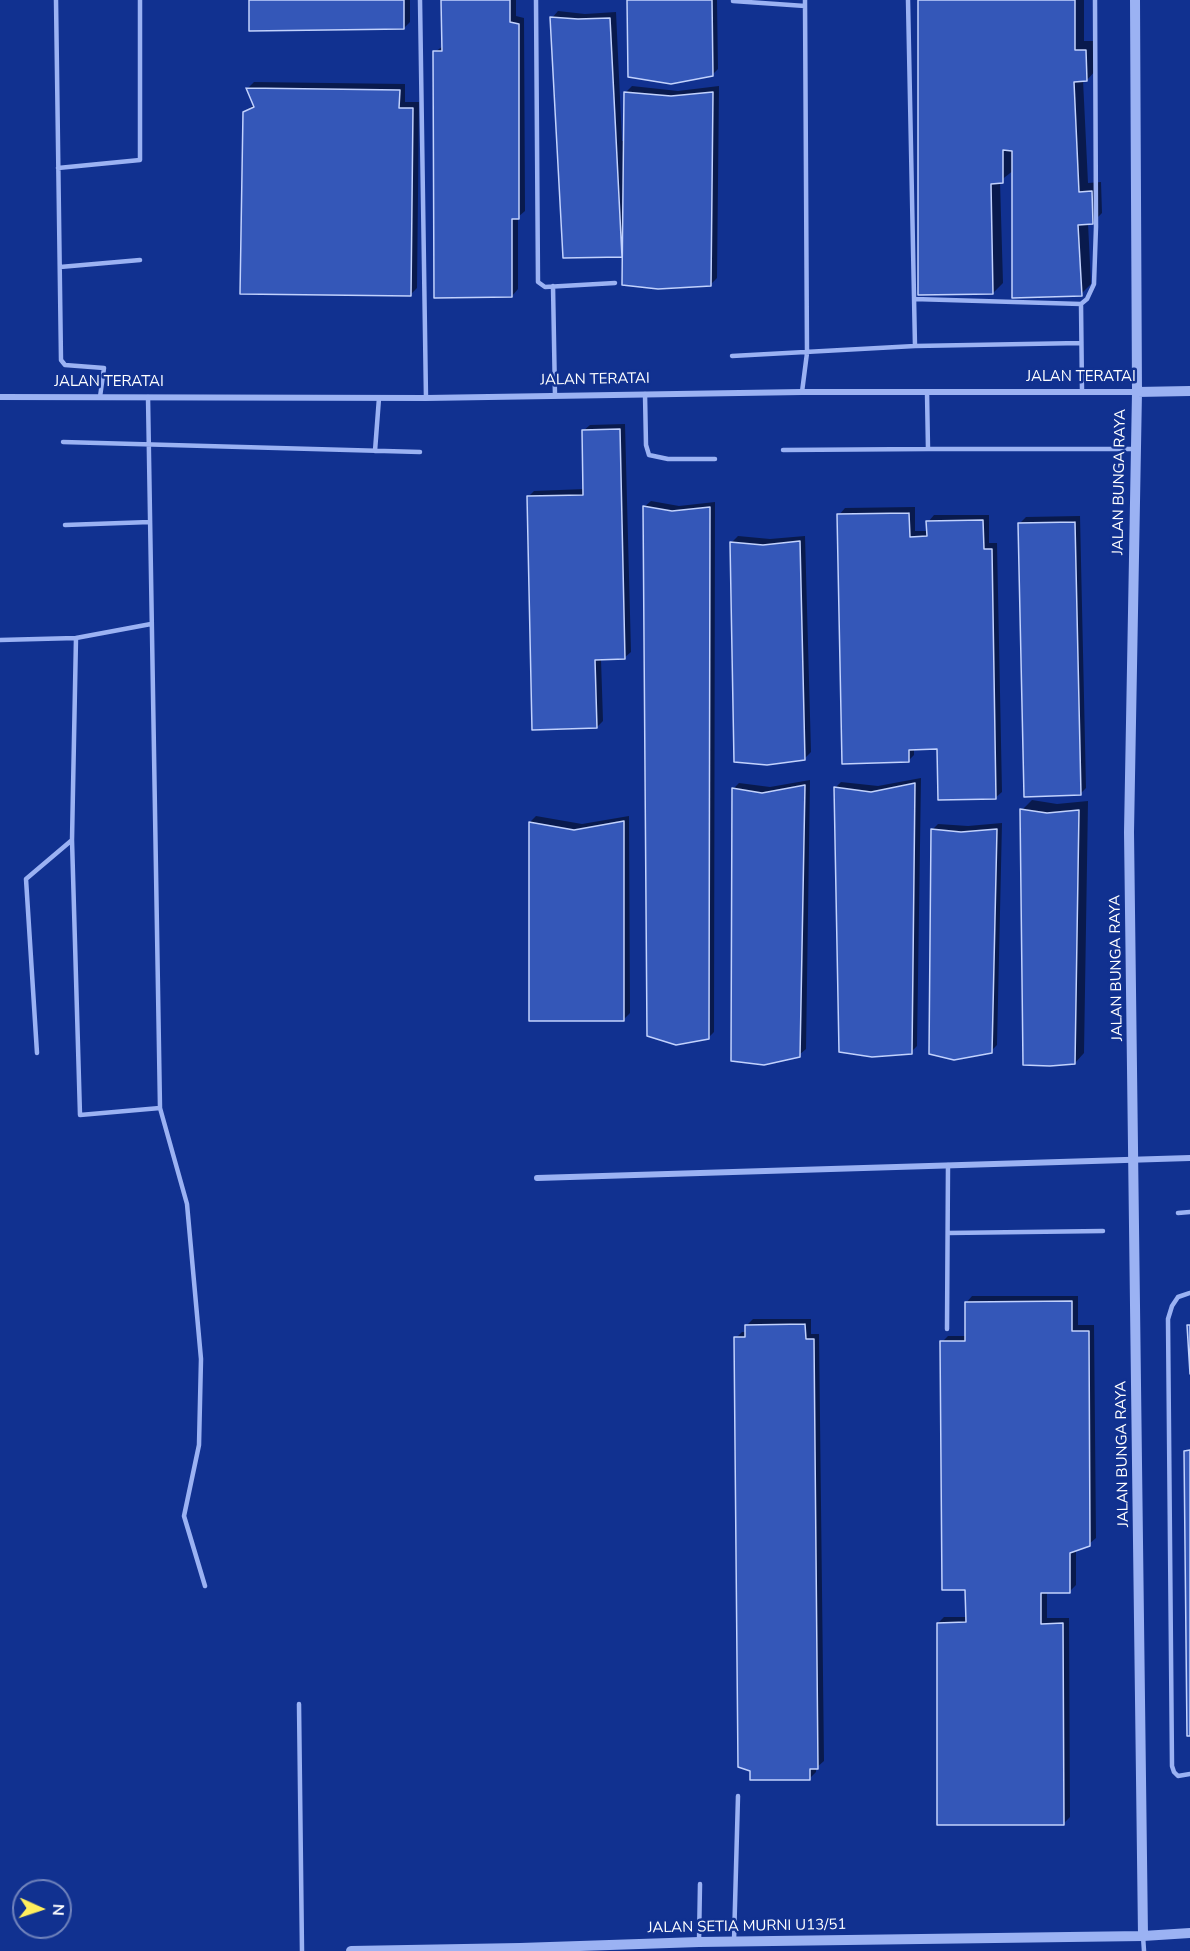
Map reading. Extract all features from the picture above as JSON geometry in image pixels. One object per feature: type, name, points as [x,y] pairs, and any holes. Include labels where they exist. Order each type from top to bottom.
[{"type":"street","name":"JALAN BUNGA RAYA","points":[[1135,0],[1137,392],[1130,832],[1143,1936]]},
{"type":"street","name":"JALAN TERATAI","points":[[0,397],[426,398],[802,392],[1190,391]]},
{"type":"street","points":[[537,1178],[1190,1158]]},
{"type":"street","name":"JALAN SETIA MURNI U13/51","points":[[351,1951],[520,1950],[734,1941],[1143,1936],[1190,1933]]},
{"type":"lane","points":[[56,0],[61,360],[65,365],[104,368],[100,397]]},
{"type":"lane","points":[[58,168],[140,160],[140,0]]},
{"type":"lane","points":[[420,0],[426,398]]},
{"type":"lane","points":[[536,0],[538,280],[542,285],[553,286],[615,283]]},
{"type":"lane","points":[[908,0],[915,346]]},
{"type":"lane","points":[[914,299],[1081,304],[1087,299],[1094,284],[1096,227],[1095,0]]},
{"type":"lane","points":[[733,1],[805,3],[807,353],[802,392]]},
{"type":"lane","points":[[60,267],[140,260]]},
{"type":"lane","points":[[553,286],[555,396]]},
{"type":"lane","points":[[1081,304],[1082,391]]},
{"type":"lane","points":[[732,356],[915,346],[1081,343]]},
{"type":"lane","points":[[927,392],[928,449]]},
{"type":"lane","points":[[645,394],[646,445],[649,455],[668,459],[715,459]]},
{"type":"lane","points":[[148,397],[160,1108],[187,1204],[201,1359],[198,1445],[184,1516],[205,1586]]},
{"type":"lane","points":[[375,451],[379,398]]},
{"type":"lane","points":[[63,442],[420,452]]},
{"type":"lane","points":[[783,450],[1136,449]]},
{"type":"lane","points":[[65,525],[150,522]]},
{"type":"lane","points":[[0,640],[76,638],[151,624]]},
{"type":"lane","points":[[76,638],[72,840],[80,1115],[160,1108]]},
{"type":"lane","points":[[37,1053],[26,879],[72,840]]},
{"type":"lane","points":[[947,1329],[948,1165]]},
{"type":"lane","points":[[1178,1213],[1190,1212]]},
{"type":"lane","points":[[948,1233],[1103,1231]]},
{"type":"lane","points":[[1190,1293],[1178,1298],[1172,1306],[1168,1319],[1172,1766],[1178,1776],[1190,1774]]},
{"type":"lane","points":[[299,1704],[302,1951]]},
{"type":"lane","points":[[734,1941],[738,1796]]},
{"type":"lane","points":[[699,1942],[700,1884]]},
{"type":"lane","points":[[1143,1936],[1144,1951]]},
{"type":"building","points":[[249,0],[404,0],[404,29],[249,31]]},
{"type":"building","points":[[441,0],[510,0],[510,22],[519,24],[519,219],[512,219],[512,297],[434,298],[433,51],[442,51]]},
{"type":"building","points":[[627,0],[712,0],[713,76],[671,84],[628,77]]},
{"type":"building","points":[[918,0],[1075,0],[1075,50],[1086,50],[1087,81],[1074,82],[1079,192],[1092,191],[1093,224],[1078,225],[1082,296],[1012,298],[1012,151],[1003,150],[1003,183],[991,184],[993,294],[918,295]]},
{"type":"building","points":[[550,17],[610,18],[622,257],[563,258]]},
{"type":"building","points":[[246,88],[400,90],[399,108],[413,108],[411,296],[240,294],[243,112],[254,107]]},
{"type":"building","points":[[624,92],[671,96],[713,92],[711,286],[658,289],[622,285]]},
{"type":"building","points":[[620,429],[625,659],[595,660],[597,728],[532,730],[527,496],[583,495],[582,430]]},
{"type":"building","points":[[643,506],[672,511],[710,507],[709,1039],[676,1045],[647,1036]]},
{"type":"building","points":[[909,513],[910,537],[927,536],[926,521],[983,520],[984,549],[992,549],[996,799],[938,800],[937,749],[909,750],[909,762],[842,764],[837,514]]},
{"type":"building","points":[[1075,522],[1081,795],[1024,797],[1018,523]]},
{"type":"building","points":[[800,541],[805,760],[767,765],[734,762],[730,542],[763,545]]},
{"type":"building","points":[[915,783],[912,1054],[872,1057],[839,1052],[834,787],[871,792]]},
{"type":"building","points":[[805,785],[800,1057],[764,1065],[731,1061],[732,788],[762,793]]},
{"type":"building","points":[[1020,809],[1047,813],[1079,810],[1075,1064],[1023,1065]]},
{"type":"building","points":[[624,821],[624,1021],[529,1021],[529,822],[574,830]]},
{"type":"building","points":[[931,829],[961,832],[997,829],[992,1053],[954,1060],[929,1054]]},
{"type":"building","points":[[1072,1301],[1072,1331],[1089,1331],[1090,1546],[1070,1553],[1070,1593],[1041,1593],[1041,1624],[1063,1623],[1064,1825],[937,1825],[937,1623],[966,1622],[965,1590],[942,1590],[940,1341],[965,1341],[965,1302]]},
{"type":"building","points":[[805,1324],[806,1339],[814,1339],[818,1769],[810,1769],[810,1780],[750,1780],[750,1771],[738,1767],[734,1337],[745,1337],[745,1325]]},
{"type":"building","points":[[1187,1325],[1190,1325],[1190,1374]]},
{"type":"building","points":[[1190,1450],[1190,1736],[1187,1736],[1184,1451]]}]
